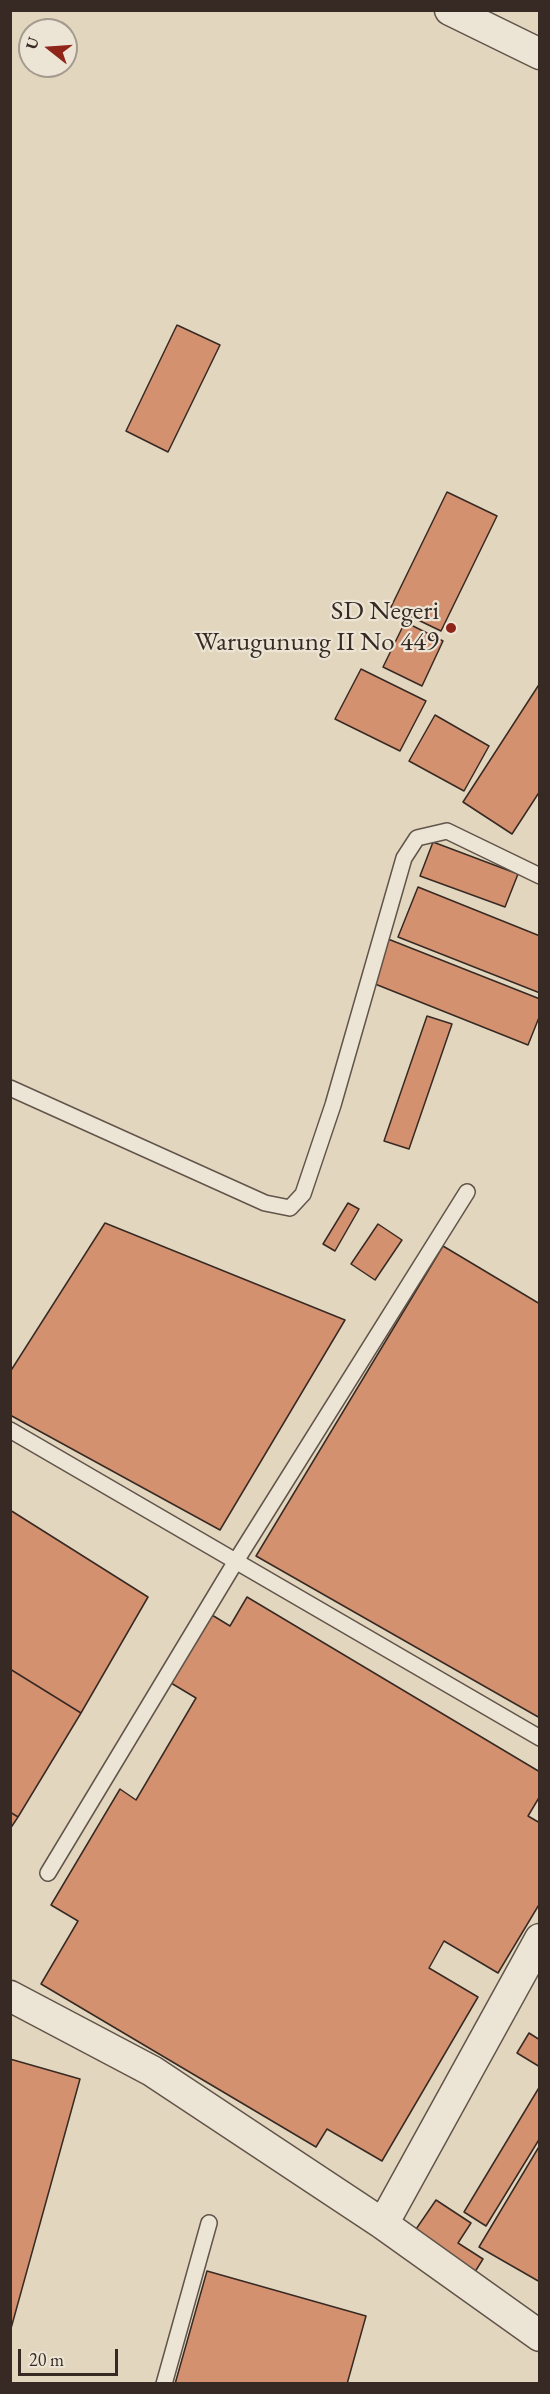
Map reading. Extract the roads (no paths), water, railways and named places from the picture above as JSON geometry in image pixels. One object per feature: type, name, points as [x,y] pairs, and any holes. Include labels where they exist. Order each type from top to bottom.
[{"type":"street","points":[[450,10],[540,54]]},
{"type":"street","points":[[383,2224],[540,1939]]},
{"type":"street","points":[[10,1996],[152,2071],[383,2224],[540,2336]]},
{"type":"lane","points":[[10,1088],[265,1203],[290,1209],[303,1194],[333,1105],[404,858],[417,838],[447,831],[540,876]]},
{"type":"lane","points":[[48,1873],[236,1561],[467,1192]]},
{"type":"lane","points":[[10,1430],[540,1738]]},
{"type":"lane","points":[[164,2384],[208,2223]]},
{"type":"place","name":"SD Negeri Warugunung II No 449","points":[[451,628]]}]
